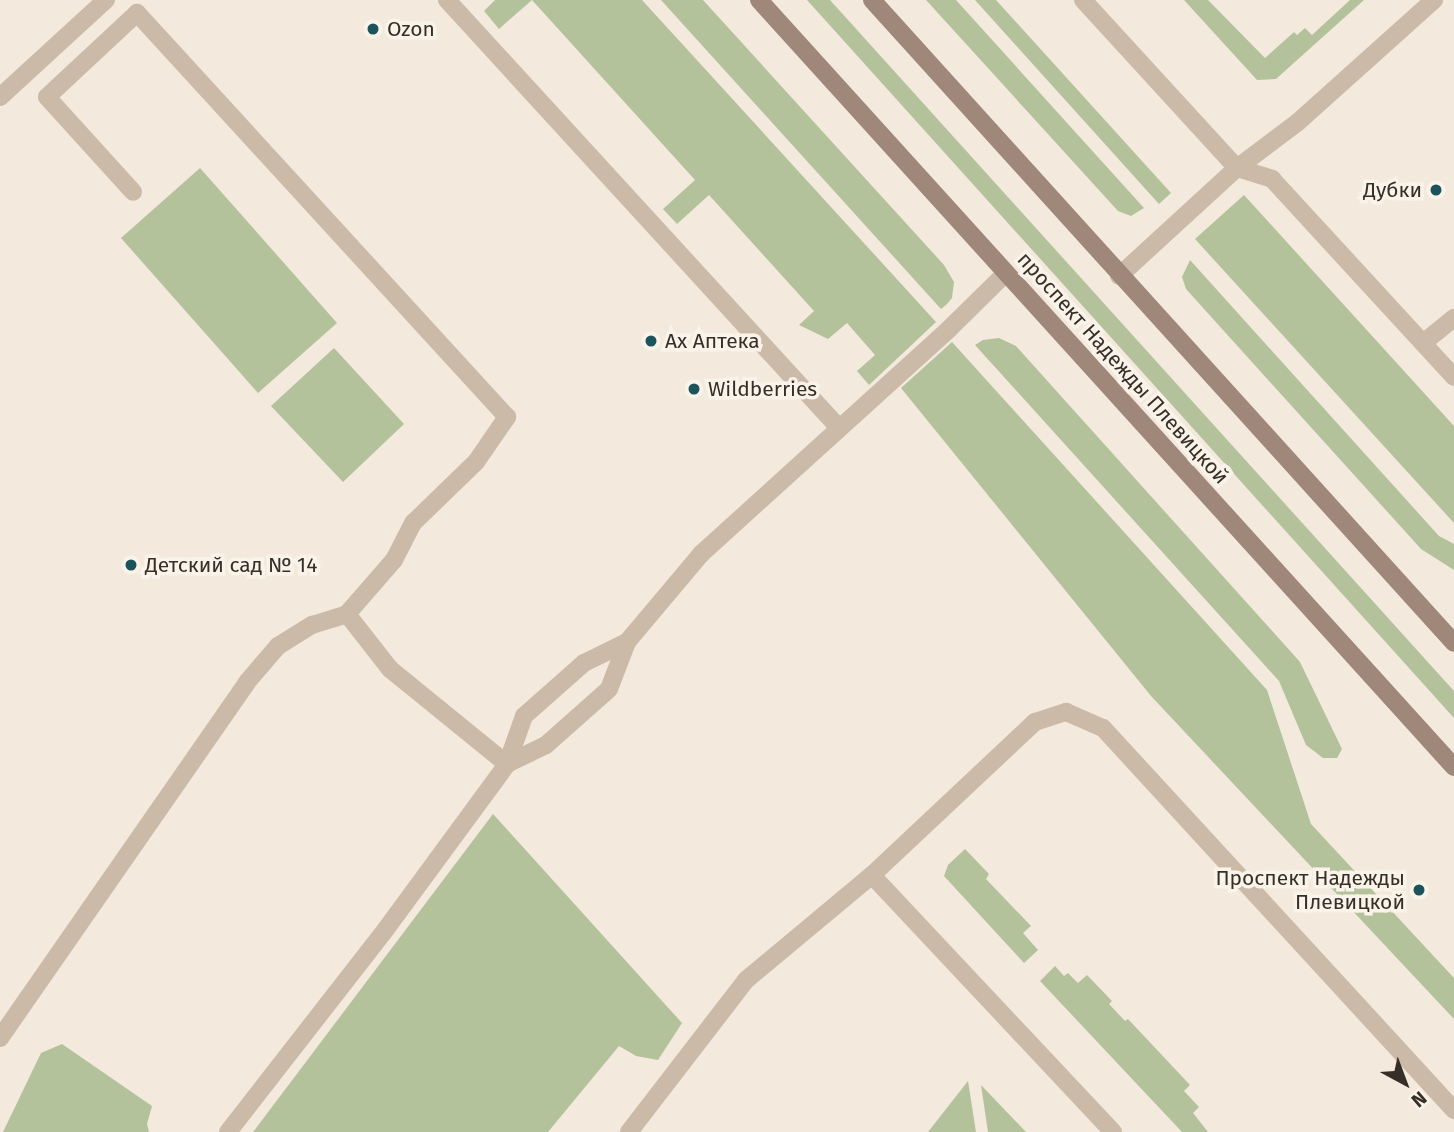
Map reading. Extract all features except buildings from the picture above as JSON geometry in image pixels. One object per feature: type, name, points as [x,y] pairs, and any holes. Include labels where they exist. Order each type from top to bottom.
[{"type":"main road","name":"проспект Надежды Плевицкой","points":[[759,0],[1454,767]]},
{"type":"main road","points":[[872,0],[1454,643]]},
{"type":"lane","points":[[0,97],[106,0]]},
{"type":"lane","points":[[447,0],[839,428]]},
{"type":"lane","points":[[1083,0],[1237,168],[1272,178],[1454,377]]},
{"type":"lane","points":[[1119,276],[1237,168],[1298,122],[1434,0]]},
{"type":"lane","points":[[0,1038],[247,682],[278,646],[312,625],[346,614],[394,560],[413,523],[476,462],[508,417],[137,13],[47,97],[133,192]]},
{"type":"lane","points":[[507,764],[546,745],[609,689],[627,642],[701,554],[1006,273]]},
{"type":"lane","points":[[1423,343],[1454,318]]},
{"type":"lane","points":[[346,614],[390,669],[507,764]]},
{"type":"lane","points":[[228,1132],[386,929],[507,764],[524,716],[584,663],[627,642]]},
{"type":"lane","points":[[629,1132],[746,980],[872,876],[1035,722],[1066,712],[1103,728],[1454,1110]]},
{"type":"lane","points":[[872,876],[1112,1132]]},
{"type":"green space","points":[[495,0],[532,0],[499,29],[484,11]]},
{"type":"green space","points":[[532,0],[642,0],[936,322],[869,385],[857,371],[875,355],[847,323],[828,339],[799,325],[814,311],[709,195],[677,224],[663,209],[695,180]]},
{"type":"green space","points":[[661,0],[703,0],[944,265],[954,282],[952,298],[947,304],[941,309]]},
{"type":"green space","points":[[807,0],[830,0],[1454,691],[1454,718]]},
{"type":"green space","points":[[926,0],[956,0],[1144,208],[1131,216],[1118,211]]},
{"type":"green space","points":[[975,0],[996,0],[1171,193],[1159,204]]},
{"type":"green space","points":[[1184,0],[1208,0],[1265,58],[1294,32],[1297,35],[1305,28],[1312,35],[1350,0],[1364,0],[1276,79],[1257,80]]},
{"type":"green space","points":[[200,168],[337,323],[258,393],[121,238]]},
{"type":"green space","points":[[1244,195],[1454,426],[1454,523],[1195,239]]},
{"type":"green space","points":[[1190,260],[1439,536],[1454,544],[1454,570],[1421,549],[1186,289],[1182,277]]},
{"type":"green space","points":[[999,338],[1016,346],[1300,662],[1342,749],[1337,758],[1323,758],[1306,745],[1279,681],[975,345],[983,340]]},
{"type":"green space","points":[[952,342],[1267,690],[1311,824],[1454,978],[1454,1019],[1151,696],[901,388]]},
{"type":"green space","points":[[334,348],[404,424],[343,482],[271,406]]},
{"type":"green space","points":[[493,814],[682,1023],[658,1060],[636,1056],[619,1046],[548,1132],[253,1132]]},
{"type":"green space","points":[[965,849],[989,874],[986,879],[1031,926],[1023,933],[1038,950],[1024,963],[944,876],[948,865]]},
{"type":"green space","points":[[1055,966],[1064,976],[1068,973],[1078,983],[1087,975],[1112,1001],[1109,1004],[1125,1021],[1128,1019],[1190,1085],[1184,1091],[1199,1107],[1193,1113],[1208,1132],[1182,1132],[1040,981]]},
{"type":"green space","points":[[62,1044],[152,1106],[147,1124],[149,1132],[3,1132],[41,1053]]},
{"type":"green space","points":[[968,1081],[976,1132],[928,1132]]},
{"type":"green space","points":[[981,1085],[1026,1132],[988,1132]]},
{"type":"place","name":"Ozon","points":[[373,29]]},
{"type":"place","name":"Дубки","points":[[1436,190]]},
{"type":"place","name":"Ах Аптека","points":[[651,341]]},
{"type":"place","name":"Wildberries","points":[[694,389]]},
{"type":"place","name":"Детский сад № 14","points":[[131,565]]},
{"type":"place","name":"Проспект Надежды Плевицкой","points":[[1419,890]]}]
